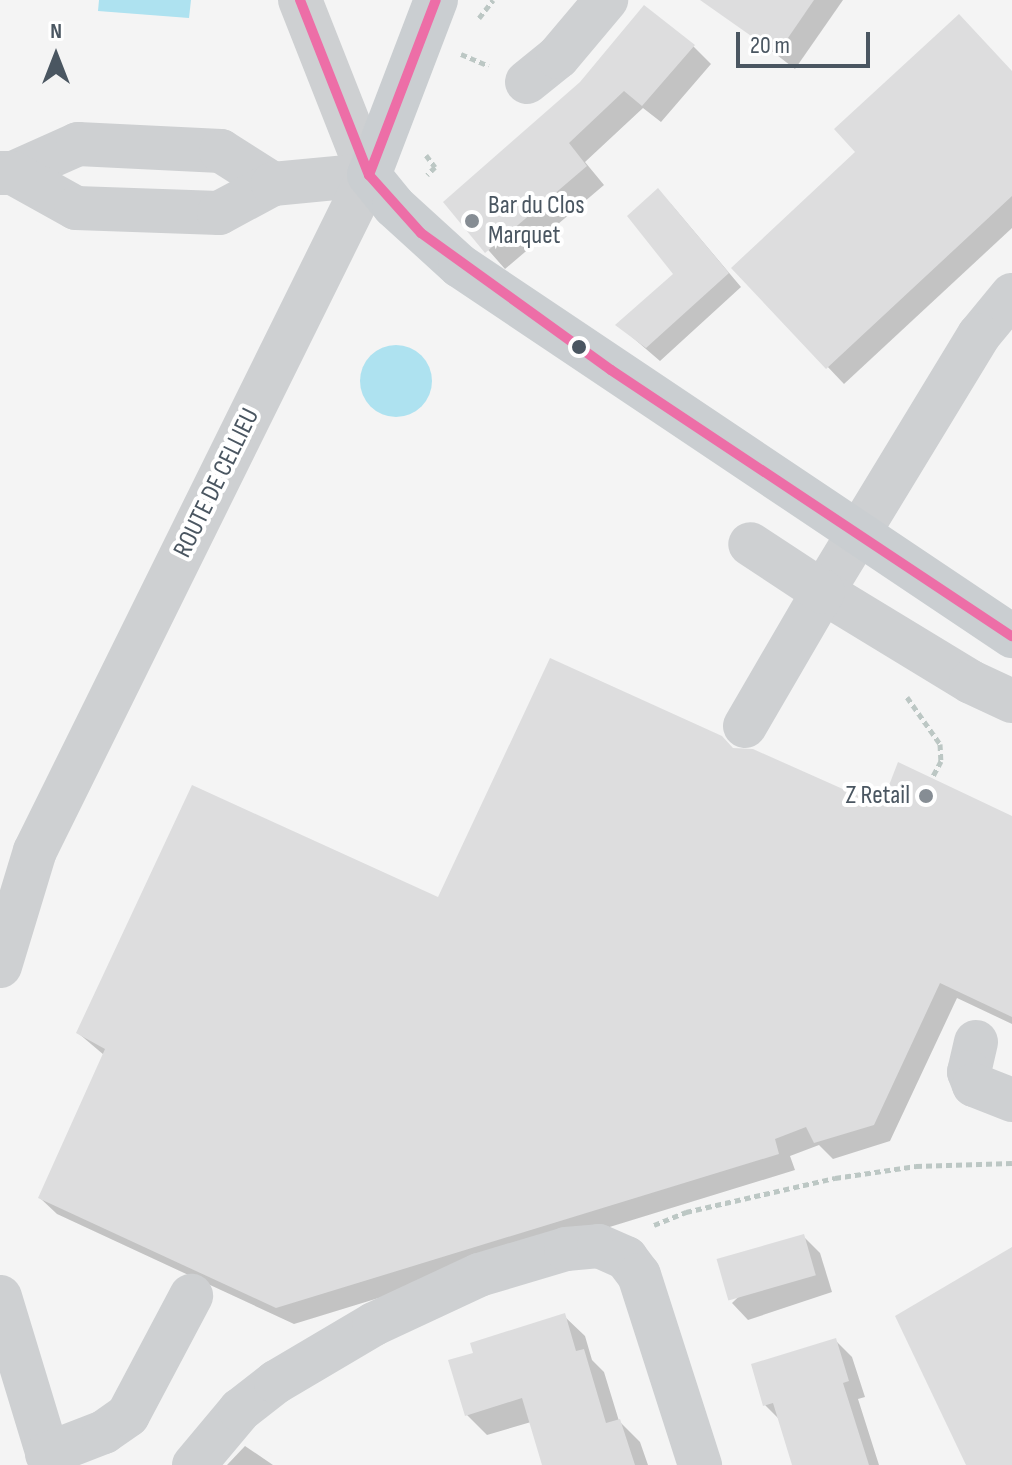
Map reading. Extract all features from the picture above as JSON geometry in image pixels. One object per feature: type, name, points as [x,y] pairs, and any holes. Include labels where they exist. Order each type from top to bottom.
[{"type":"main road","name":"ROUTE DE CELLIEU","points":[[369,175],[428,18]]},
{"type":"main road","points":[[369,175],[421,233],[460,266],[858,537],[1012,636]]},
{"type":"street","points":[[6,173],[76,208],[219,213],[273,184],[369,175],[300,0]]},
{"type":"street","points":[[527,82],[558,57],[606,0]]},
{"type":"street","points":[[6,173],[78,144],[221,151],[273,184]]},
{"type":"street","name":"ROUTE DE CELLIEU","points":[[0,966],[35,851],[369,175]]},
{"type":"street","points":[[745,726],[979,335],[1012,295]]},
{"type":"street","points":[[750,544],[971,682],[1012,701]]},
{"type":"street","points":[[976,1042],[969,1072],[974,1085],[1012,1100]]},
{"type":"street","points":[[194,1465],[240,1410],[276,1382],[374,1324],[479,1275],[566,1249],[599,1246],[626,1258],[647,1295],[700,1465]]},
{"type":"street","points":[[0,1297],[49,1459],[104,1432],[128,1415],[191,1296]]},
{"type":"path","points":[[428,18],[527,82]]},
{"type":"path","points":[[916,716],[940,744],[941,761],[932,778]]},
{"type":"path","points":[[626,1258],[639,1236],[686,1212],[835,1178],[916,1166],[1012,1163]]},
{"type":"water","points":[[99,0],[191,0],[189,18],[98,11]]},
{"type":"water","points":[[389,345],[403,345],[422,355],[432,374],[432,388],[422,407],[403,417],[389,417],[370,407],[360,388],[360,374],[370,355]]},
{"type":"building","points":[[700,0],[814,0],[777,54]]},
{"type":"building","points":[[644,5],[695,45],[642,106],[624,91],[569,143],[587,166],[485,253],[443,202],[580,82]]},
{"type":"building","points":[[959,14],[1012,71],[1012,196],[826,369],[731,268],[855,152],[834,129]]},
{"type":"building","points":[[658,188],[729,273],[646,348],[615,325],[673,274],[627,216]]},
{"type":"building","points":[[550,658],[722,736],[733,748],[753,749],[881,806],[898,762],[1012,816],[1012,1017],[940,983],[874,1125],[814,1143],[806,1127],[775,1139],[779,1154],[276,1308],[38,1198],[105,1049],[76,1033],[192,785],[438,897]]},
{"type":"building","points":[[804,1234],[816,1275],[728,1300],[717,1259]]},
{"type":"building","points":[[1012,1247],[1012,1465],[966,1465],[895,1316]]},
{"type":"building","points":[[565,1313],[576,1351],[584,1349],[606,1423],[620,1419],[635,1465],[542,1465],[522,1398],[465,1416],[448,1360],[473,1353],[470,1343]]},
{"type":"building","points":[[836,1338],[849,1381],[843,1383],[869,1465],[792,1465],[773,1403],[763,1406],[751,1364]]},
{"type":"transit line","points":[[300,0],[369,175],[421,233],[611,370],[1012,636]]},
{"type":"transit line","points":[[369,175],[436,0]]},
{"type":"place","name":"Bar du Clos Marquet","points":[[472,221]]},
{"type":"place","name":"Z Retail","points":[[926,796]]}]
